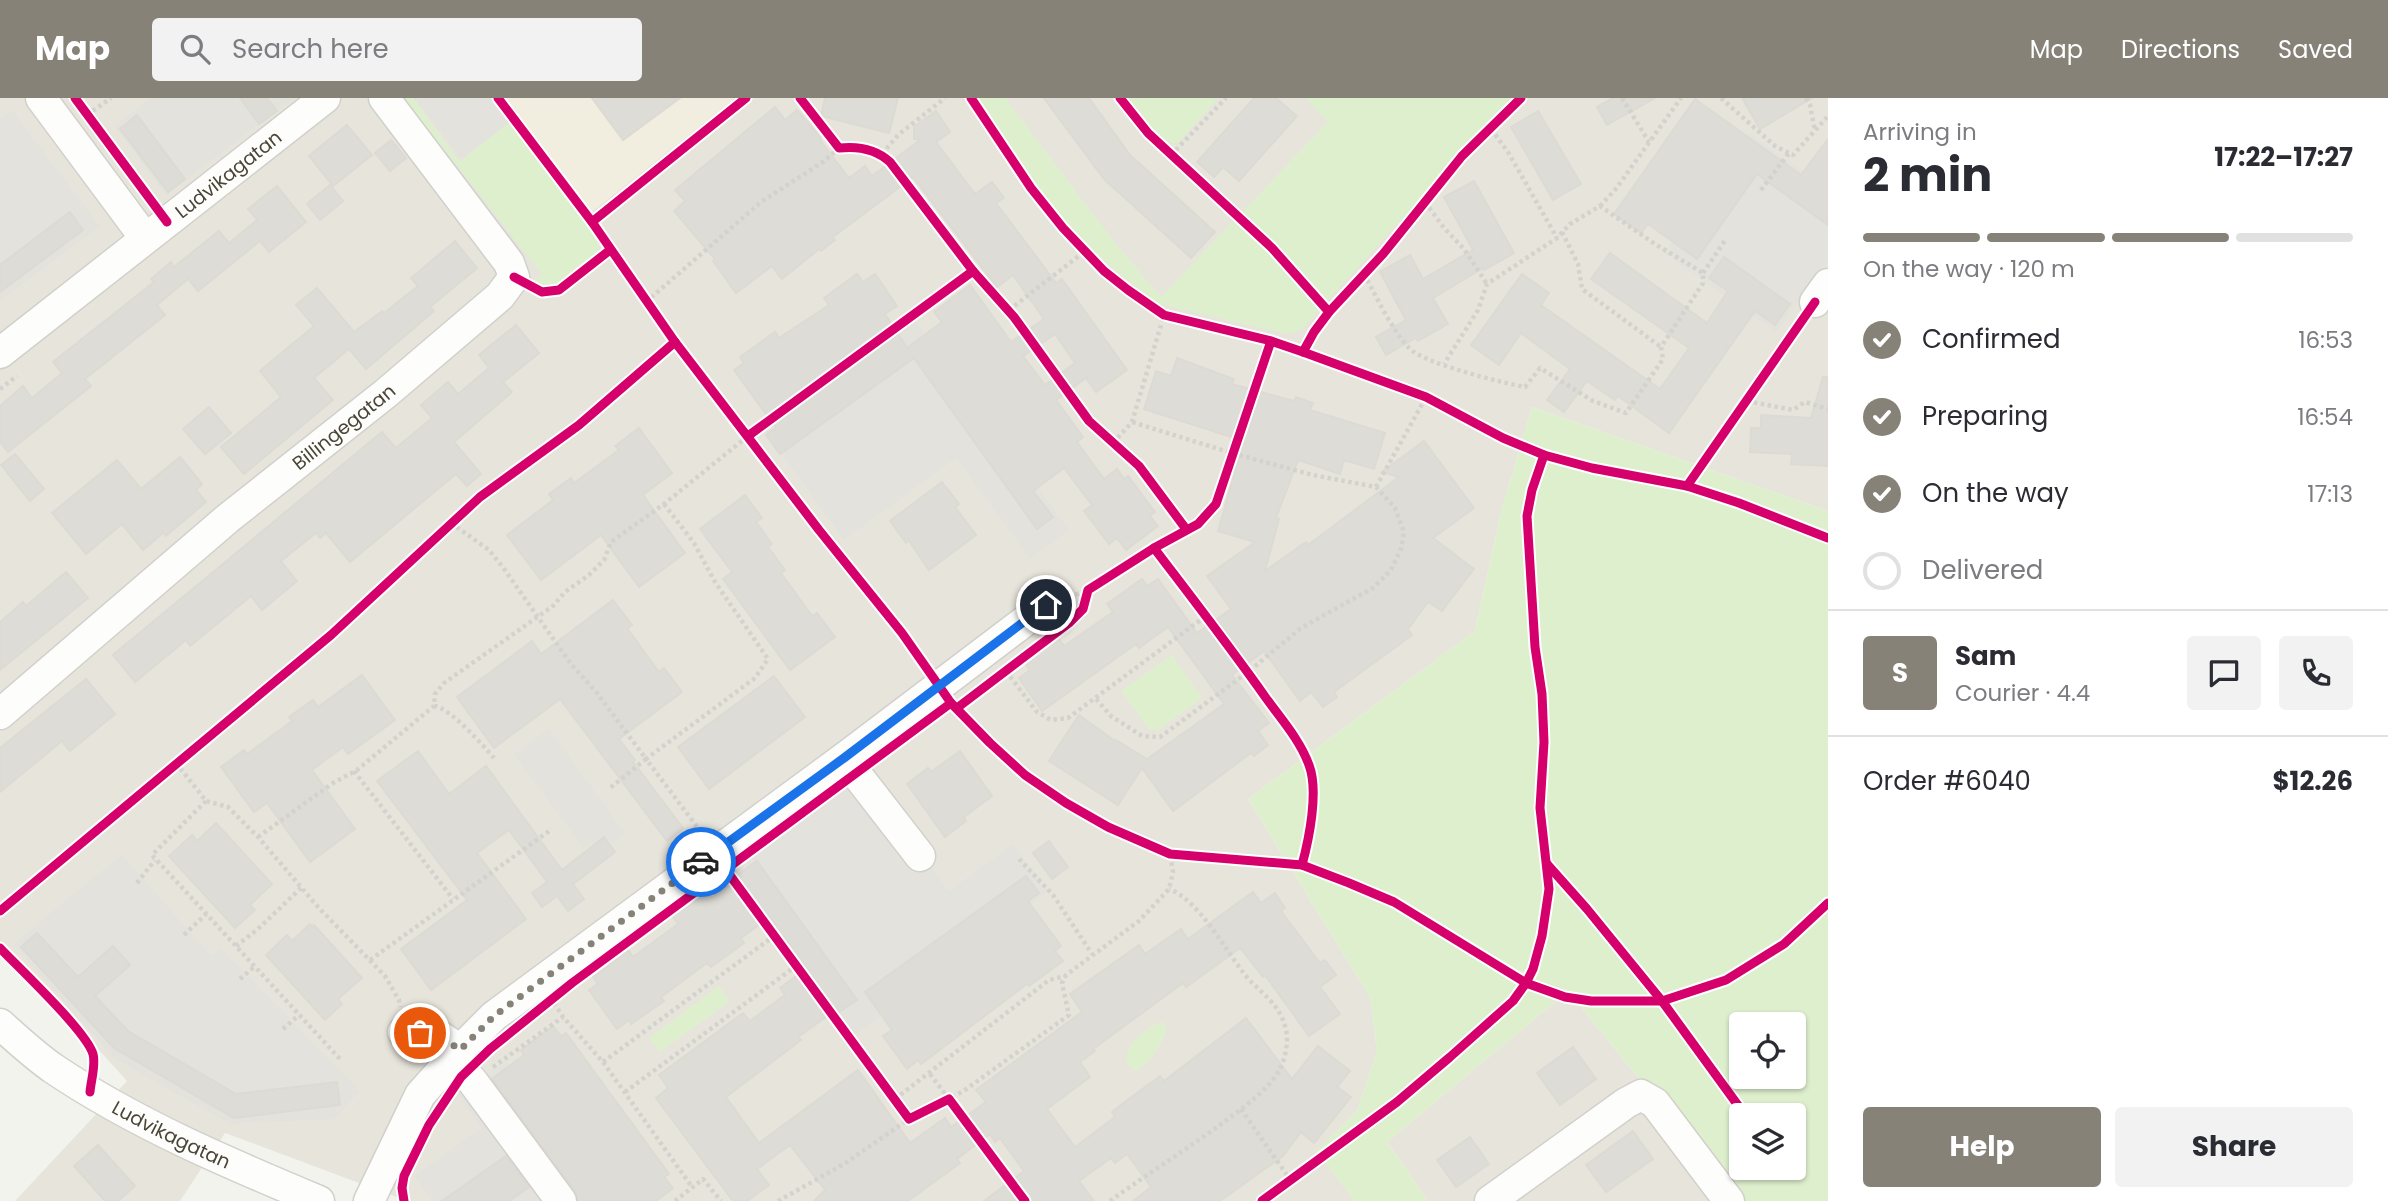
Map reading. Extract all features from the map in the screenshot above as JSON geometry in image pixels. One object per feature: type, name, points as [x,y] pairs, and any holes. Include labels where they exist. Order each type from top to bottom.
[{"type":"street","points":[[41,98],[145,238]]},
{"type":"street","name":"Ludvikagatan","points":[[0,353],[325,98]]},
{"type":"street","name":"Billingegatan","points":[[0,715],[227,519],[385,394],[500,296],[514,277],[509,263],[384,98]]},
{"type":"street","points":[[369,1201],[420,1095],[494,1016],[1046,605]]},
{"type":"street","points":[[844,758],[920,856]]},
{"type":"street","name":"Ludvikagatan","points":[[0,1024],[53,1068],[125,1112],[172,1136],[319,1201]]},
{"type":"street","points":[[403,1032],[437,1034],[456,1054],[473,1082],[561,1201]]},
{"type":"street","points":[[1490,1201],[1641,1095],[1654,1104],[1729,1201]]},
{"type":"path","points":[[87,115],[111,98]]},
{"type":"path","points":[[890,162],[877,153],[945,98]]},
{"type":"path","points":[[1171,155],[1226,98]]},
{"type":"path","points":[[1622,98],[1649,142]]},
{"type":"path","points":[[1444,364],[1478,310],[1487,284],[1557,238],[1570,224],[1600,206],[1615,190],[1681,98]]},
{"type":"path","points":[[1721,98],[1775,146],[1794,155],[1828,116]]},
{"type":"path","points":[[1806,98],[1815,131]]},
{"type":"path","points":[[81,107],[95,126]]},
{"type":"path","points":[[1491,129],[1508,152],[1557,238]]},
{"type":"path","points":[[646,302],[761,202],[843,148],[831,139]]},
{"type":"path","points":[[1164,148],[1179,163]]},
{"type":"path","points":[[1760,190],[1789,153]]},
{"type":"path","points":[[1425,202],[1444,229],[1464,249],[1487,284]]},
{"type":"path","points":[[1600,206],[1703,273]]},
{"type":"path","points":[[1562,232],[1578,264],[1582,289],[1661,346]]},
{"type":"path","points":[[1364,274],[1410,350],[1444,364],[1525,387],[1540,368],[1593,401],[1626,413],[1663,359],[1661,346],[1703,283],[1703,273],[1726,239]]},
{"type":"path","points":[[1077,244],[1094,261]]},
{"type":"path","points":[[1000,301],[1011,314],[1084,252]]},
{"type":"path","points":[[639,292],[653,312]]},
{"type":"path","points":[[1113,443],[1132,422],[1161,313],[1176,318]]},
{"type":"path","points":[[1740,411],[1755,390]]},
{"type":"path","points":[[1413,393],[1437,403]]},
{"type":"path","points":[[1376,487],[1426,397]]},
{"type":"path","points":[[1747,401],[1793,410],[1805,402],[1828,409]]},
{"type":"path","points":[[1096,699],[1111,716],[1142,736],[1160,737],[1248,672],[1301,628],[1373,588],[1391,569],[1401,549],[1404,532],[1395,508],[1376,487],[1313,475],[1132,422]]},
{"type":"path","points":[[740,425],[756,446]]},
{"type":"path","points":[[434,706],[435,694],[444,683],[537,617],[604,560],[611,542],[664,504],[759,428]]},
{"type":"path","points":[[1105,436],[1124,453]]},
{"type":"path","points":[[610,788],[755,678],[768,659],[715,582],[694,543],[664,504]]},
{"type":"path","points":[[461,514],[448,526],[489,550],[571,664],[597,693],[716,852]]},
{"type":"path","points":[[1198,606],[1213,625]]},
{"type":"path","points":[[1006,671],[1037,712],[1051,720],[1068,718],[1206,616]]},
{"type":"path","points":[[1241,663],[1256,683]]},
{"type":"path","points":[[258,837],[354,771],[434,706],[439,706],[450,715],[494,758]]},
{"type":"path","points":[[165,772],[186,755]]},
{"type":"path","points":[[176,764],[206,801],[228,807],[258,837],[301,888],[385,976],[399,1000],[403,1032]]},
{"type":"path","points":[[354,771],[453,898]]},
{"type":"path","points":[[206,801],[152,855],[340,1059]]},
{"type":"path","points":[[370,960],[552,829]]},
{"type":"path","points":[[1158,848],[1170,854],[1184,855]]},
{"type":"path","points":[[895,1099],[1049,980],[1066,975],[1139,921],[1168,889],[1173,872],[1170,854]]},
{"type":"path","points":[[1018,859],[1053,895],[1092,954]]},
{"type":"path","points":[[137,883],[155,860]]},
{"type":"path","points":[[236,946],[301,888]]},
{"type":"path","points":[[1110,1201],[1241,1109],[1279,1071],[1286,1051],[1286,1030],[1277,1010],[1262,990],[1246,977],[1199,914],[1180,893],[1168,889]]},
{"type":"path","points":[[184,935],[206,914]]},
{"type":"path","points":[[766,925],[782,946]]},
{"type":"path","points":[[603,1062],[774,936]]},
{"type":"path","points":[[789,956],[805,977]]},
{"type":"path","points":[[240,979],[255,966]]},
{"type":"path","points":[[625,1091],[796,966]]},
{"type":"path","points":[[939,1104],[965,1090],[1069,1015],[1062,983],[1066,975]]},
{"type":"path","points":[[552,998],[564,1017],[625,1091],[692,1186]]},
{"type":"path","points":[[283,1029],[299,1015]]},
{"type":"path","points":[[473,1082],[564,1017]]},
{"type":"path","points":[[930,1074],[957,1109]]},
{"type":"path","points":[[886,1088],[909,1119]]},
{"type":"path","points":[[1241,1109],[1291,1181]]},
{"type":"path","points":[[778,1201],[844,1164],[919,1114]]},
{"type":"path","points":[[1281,1188],[1300,1174]]},
{"type":"path","points":[[675,1201],[703,1179],[721,1201]]},
{"type":"shaded area","points":[[0,98],[1828,98],[1828,511],[1532,407],[1500,516],[1475,631],[1248,799],[1370,997],[1377,1051],[1357,1111],[1317,1151],[1355,1201],[407,1201],[225,1133],[180,1201],[15,1201],[127,1081],[0,941]]},
{"type":"shaded area","points":[[151,98],[294,98],[166,195],[114,126]]},
{"type":"shaded area","points":[[414,98],[491,98],[510,122],[461,159]]},
{"type":"shaded area","points":[[506,98],[735,98],[592,212]]},
{"type":"shaded area","points":[[12,110],[100,226],[0,301],[0,119]]},
{"type":"shaded area","points":[[1749,133],[1828,189],[1828,260],[1776,332],[1664,253]]},
{"type":"shaded area","points":[[916,321],[1069,530],[1030,559],[956,458],[844,540],[765,431]]},
{"type":"shaded area","points":[[549,729],[625,833],[612,844],[605,835],[583,848],[514,754]]},
{"type":"shaded area","points":[[863,776],[949,891],[1013,844],[1049,891],[854,1036],[733,873]]},
{"type":"shaded area","points":[[122,854],[211,956],[221,948],[360,1091],[334,1119],[230,1124],[115,1059],[13,944]]},
{"type":"shaded area","points":[[1568,991],[1738,1201],[1428,1201],[1387,1142]]},
{"type":"shaded area","points":[[506,1060],[607,1201],[432,1201],[414,1176],[481,1128],[458,1095]]},
{"type":"green space","points":[[404,98],[413,98],[460,162],[509,122],[591,228],[599,245],[591,260],[571,277],[546,288],[536,280],[542,274]]},
{"type":"green space","points":[[978,98],[1005,98],[1112,239],[1161,297],[1328,122],[1306,98],[1511,98],[1302,329],[1287,334],[1156,303],[1091,250],[1064,220],[1020,163]]},
{"type":"green space","points":[[1125,98],[1218,98],[1178,143],[1165,143]]},
{"type":"green space","points":[[1532,407],[1828,511],[1828,1201],[1738,1201],[1568,991],[1387,1142],[1428,1201],[1355,1201],[1316,1151],[1357,1111],[1377,1051],[1370,997],[1248,799],[1475,631],[1500,516]]},
{"type":"green space","points":[[1172,655],[1202,698],[1160,729],[1150,730],[1121,691]]},
{"type":"green space","points":[[719,986],[730,1001],[660,1052],[649,1038]]},
{"type":"green space","points":[[1162,1022],[1167,1028],[1159,1046],[1150,1059],[1135,1071],[1129,1065],[1128,1050],[1139,1035]]},
{"type":"building","points":[[240,98],[267,98],[277,111],[259,124]]},
{"type":"building","points":[[592,98],[680,98],[623,140]]},
{"type":"building","points":[[825,98],[898,98],[889,133],[821,116]]},
{"type":"building","points":[[1044,98],[1089,98],[1130,155],[1215,232],[1191,258],[1104,179]]},
{"type":"building","points":[[1254,98],[1276,98],[1297,116],[1239,181],[1223,167],[1214,177],[1197,162]]},
{"type":"building","points":[[1613,98],[1655,98],[1607,125],[1597,107]]},
{"type":"building","points":[[1742,98],[1812,98],[1760,129]]},
{"type":"building","points":[[1695,99],[1801,175],[1828,139],[1828,225],[1757,174],[1697,259],[1648,224],[1641,233],[1614,214]]},
{"type":"building","points":[[775,107],[785,120],[797,110],[849,178],[865,166],[872,176],[920,140],[914,139],[914,127],[936,111],[950,132],[936,142],[975,194],[992,182],[1004,198],[996,203],[1056,283],[1062,279],[1127,370],[1096,392],[1086,378],[1056,400],[1083,437],[1077,442],[1104,479],[1117,469],[1124,479],[1128,476],[1155,512],[1150,516],[1158,526],[1126,550],[1117,538],[1109,544],[1084,511],[1092,505],[1064,468],[1033,491],[1053,517],[1037,529],[914,358],[780,454],[766,435],[776,428],[734,370],[744,363],[740,357],[775,332],[779,338],[829,305],[824,298],[857,274],[863,282],[875,274],[897,306],[885,314],[907,348],[942,322],[934,312],[970,285],[1011,342],[1044,319],[1013,275],[997,287],[913,177],[782,279],[772,266],[736,293],[713,261],[715,259],[674,211],[685,201],[675,190]],"holes":[[[1055,334],[1075,363],[1045,385],[1023,356]]]},
{"type":"building","points":[[1538,111],[1581,184],[1553,200],[1511,127]]},
{"type":"building","points":[[137,115],[185,179],[168,192],[120,129]]},
{"type":"building","points":[[347,125],[372,155],[333,186],[309,156]]},
{"type":"building","points":[[391,140],[406,158],[390,171],[375,153]]},
{"type":"building","points":[[1474,181],[1514,253],[1433,298],[1448,324],[1386,355],[1376,337],[1406,320],[1380,272],[1410,255],[1423,279],[1473,250],[1444,197]]},
{"type":"building","points":[[330,185],[343,201],[320,220],[307,204]]},
{"type":"building","points":[[277,186],[306,222],[269,252],[260,241],[198,291],[188,279],[157,305],[165,315],[85,379],[91,386],[8,452],[0,442],[0,406],[23,386],[32,398],[62,373],[53,362],[154,282],[151,279],[171,262],[174,267],[219,231],[229,243],[257,220],[248,209]]},
{"type":"building","points":[[70,212],[83,230],[0,292],[0,265]]},
{"type":"building","points":[[455,241],[477,268],[430,307],[434,311],[366,369],[349,349],[314,378],[333,400],[244,474],[221,447],[281,397],[260,371],[314,326],[296,305],[317,288],[354,332],[418,286],[411,278]]},
{"type":"building","points":[[1610,253],[1707,323],[1728,291],[1709,278],[1724,257],[1790,304],[1775,325],[1755,311],[1669,433],[1618,396],[1615,400],[1587,381],[1564,412],[1547,400],[1570,369],[1521,333],[1499,365],[1471,345],[1522,274],[1549,293],[1541,305],[1660,389],[1689,348],[1591,279]]},
{"type":"building","points":[[516,325],[539,353],[503,382],[512,392],[454,442],[481,474],[467,486],[456,474],[350,562],[326,533],[320,538],[316,533],[281,561],[297,581],[262,610],[251,596],[190,646],[186,640],[135,682],[113,655],[382,432],[396,448],[432,418],[421,405],[448,382],[458,394],[489,368],[479,355]]},
{"type":"building","points":[[1177,358],[1234,379],[1232,384],[1294,401],[1296,397],[1313,403],[1310,410],[1385,433],[1374,469],[1344,460],[1340,474],[1298,460],[1276,518],[1279,519],[1265,571],[1306,542],[1308,545],[1399,477],[1382,472],[1424,441],[1474,508],[1433,538],[1474,569],[1442,611],[1428,602],[1408,629],[1412,635],[1334,692],[1337,697],[1323,707],[1311,692],[1300,701],[1264,651],[1232,675],[1269,723],[1258,731],[1268,745],[1254,756],[1251,753],[1173,811],[1142,768],[1118,805],[1049,761],[1079,715],[1115,741],[1147,759],[1224,704],[1168,627],[1139,648],[1136,644],[1042,711],[1019,678],[1030,670],[1025,663],[1059,639],[1064,646],[1113,612],[1107,604],[1142,579],[1147,586],[1158,579],[1197,633],[1231,609],[1207,576],[1255,542],[1218,531],[1244,441],[1144,409],[1156,371],[1171,376]]},
{"type":"building","points":[[1823,377],[1828,377],[1828,466],[1791,464],[1792,454],[1750,452],[1751,428],[1761,428],[1761,415],[1811,418]]},
{"type":"building","points":[[209,407],[231,433],[205,454],[183,429]]},
{"type":"building","points":[[639,428],[672,473],[643,495],[685,553],[639,587],[601,535],[541,580],[507,535],[553,500],[549,494],[571,478],[574,483],[619,450],[615,446]]},
{"type":"building","points":[[15,454],[44,489],[30,501],[1,465]]},
{"type":"building","points":[[180,457],[202,484],[196,490],[206,502],[166,536],[163,533],[143,550],[122,524],[86,554],[52,513],[117,460],[141,489]]},
{"type":"building","points":[[942,482],[959,504],[955,507],[976,535],[929,570],[909,541],[906,543],[890,521]]},
{"type":"building","points":[[745,495],[762,518],[756,522],[772,544],[768,547],[785,570],[781,573],[812,616],[817,613],[835,637],[790,670],[723,579],[732,572],[700,529]]},
{"type":"building","points":[[66,572],[88,598],[0,670],[0,622],[23,602],[26,606]]},
{"type":"building","points":[[613,600],[632,625],[627,628],[659,672],[664,668],[682,692],[619,739],[683,828],[667,841],[560,699],[494,748],[457,697],[532,641],[541,654]]},
{"type":"building","points":[[362,675],[395,720],[348,754],[343,747],[312,770],[355,829],[310,862],[267,803],[254,812],[221,767],[244,750],[247,754],[292,721],[289,717],[313,700],[318,707]]},
{"type":"building","points":[[774,676],[805,717],[709,789],[678,747]]},
{"type":"building","points":[[86,679],[115,714],[70,751],[62,741],[0,792],[0,748]]},
{"type":"building","points":[[418,751],[449,794],[486,766],[562,870],[604,837],[615,852],[573,884],[584,899],[568,911],[557,896],[542,907],[532,893],[547,882],[509,830],[477,853],[526,919],[431,990],[401,949],[467,900],[377,781]]},
{"type":"building","points":[[960,751],[992,796],[964,817],[966,821],[945,837],[907,784],[928,768],[931,772]]},
{"type":"building","points":[[216,823],[272,884],[250,905],[255,910],[235,928],[169,856],[192,835],[197,841]]},
{"type":"building","points":[[1049,841],[1068,867],[1052,879],[1033,853]]},
{"type":"building","points":[[757,861],[857,1000],[839,1012],[837,1009],[798,1037],[801,1040],[726,1097],[759,1143],[858,1070],[910,1143],[945,1118],[951,1127],[986,1102],[976,1090],[1082,1012],[1070,994],[1139,945],[1145,954],[1181,929],[1188,939],[1253,892],[1261,903],[1275,893],[1285,908],[1281,911],[1320,963],[1325,960],[1336,975],[1320,987],[1340,1014],[1309,1036],[1265,975],[1263,977],[1240,948],[1186,987],[1183,983],[1093,1049],[1095,1051],[1080,1062],[1090,1077],[1047,1109],[1075,1147],[1115,1117],[1112,1112],[1126,1101],[1160,1076],[1164,1081],[1246,1018],[1292,1079],[1318,1046],[1350,1071],[1337,1087],[1351,1097],[1314,1143],[1301,1132],[1283,1156],[1220,1201],[1133,1201],[1151,1187],[1127,1154],[1115,1163],[1111,1158],[1079,1181],[1094,1201],[984,1201],[1024,1171],[1000,1138],[995,1142],[990,1134],[957,1159],[960,1163],[908,1201],[814,1201],[825,1190],[790,1145],[757,1169],[769,1185],[747,1201],[733,1201],[656,1098],[668,1088],[659,1075],[743,1013],[750,1021],[785,995],[780,988],[807,968],[770,917],[741,938],[744,943],[711,967],[707,963],[661,997],[664,1001],[631,1024],[629,1020],[617,1029],[589,990],[598,984],[593,977],[629,951],[633,957],[678,924],[673,917],[707,892],[712,898],[741,877],[739,874]]},
{"type":"building","points":[[1026,876],[1039,893],[1028,901],[1061,946],[1055,951],[1063,961],[1029,986],[1027,984],[921,1064],[918,1060],[907,1069],[883,1036],[892,1030],[865,992]]},
{"type":"building","points":[[310,924],[312,927],[314,925],[362,978],[338,999],[342,1004],[325,1020],[266,955],[287,935],[292,941]]},
{"type":"building","points":[[37,933],[78,977],[113,946],[130,965],[95,996],[128,1031],[236,1094],[337,1082],[340,1105],[234,1118],[114,1048],[21,947]]},
{"type":"building","points":[[553,1026],[561,1036],[566,1033],[669,1174],[664,1177],[673,1188],[656,1201],[578,1201],[575,1191],[492,1079],[524,1055],[521,1050]]},
{"type":"building","points":[[1573,1047],[1596,1079],[1560,1105],[1537,1073]]},
{"type":"building","points":[[1633,1131],[1653,1159],[1606,1192],[1586,1165]]},
{"type":"building","points":[[1470,1137],[1489,1164],[1456,1187],[1437,1160]]},
{"type":"building","points":[[98,1145],[135,1186],[118,1201],[105,1201],[74,1166]]},
{"type":"building","points":[[506,1156],[529,1187],[509,1201],[442,1201]]},
{"type":"cycle path","points":[[75,98],[167,222]]},
{"type":"cycle path","points":[[498,98],[592,222],[675,342],[902,633],[951,703],[1025,775],[1066,803],[1108,827],[1170,854],[1302,865],[1394,902],[1526,983],[1565,997],[1591,1001],[1662,1001],[1726,980],[1784,944],[1828,903]]},
{"type":"cycle path","points":[[592,222],[746,98]]},
{"type":"cycle path","points":[[800,98],[839,148],[866,149],[890,162],[973,271],[1014,317],[1089,421],[1139,466],[1186,529]]},
{"type":"cycle path","points":[[971,98],[1031,188],[1063,228],[1104,271],[1164,315],[1271,341],[1426,397],[1503,438],[1544,455],[1592,468],[1687,486],[1828,538]]},
{"type":"cycle path","points":[[1120,98],[1148,133],[1272,248],[1329,312]]},
{"type":"cycle path","points":[[1303,352],[1329,312],[1383,254],[1462,156],[1521,98]]},
{"type":"cycle path","points":[[514,277],[542,292],[559,290],[610,250]]},
{"type":"cycle path","points":[[748,436],[973,271]]},
{"type":"cycle path","points":[[1687,486],[1815,302]]},
{"type":"cycle path","points":[[957,708],[1069,623],[1083,609],[1088,590],[1198,524],[1216,504],[1271,341]]},
{"type":"cycle path","points":[[0,911],[331,635],[480,497],[579,425],[675,342]]},
{"type":"cycle path","points":[[1262,1201],[1397,1102],[1450,1057],[1513,1001],[1533,969],[1542,936],[1549,889],[1540,808],[1544,742],[1542,694],[1535,647],[1527,516],[1532,490],[1544,455]]},
{"type":"cycle path","points":[[1154,548],[1284,722],[1305,756],[1312,776],[1313,801],[1302,865]]},
{"type":"cycle path","points":[[404,1201],[404,1176],[429,1125],[461,1077],[490,1049],[572,983],[951,703]]},
{"type":"cycle path","points":[[1547,864],[1662,1001],[1736,1103]]},
{"type":"cycle path","points":[[726,870],[909,1119],[949,1099],[1025,1201]]},
{"type":"cycle path","points":[[0,948],[66,1016],[88,1044],[94,1058],[90,1092]]},
{"type":"way so far","points":[[420,1033],[437,1034],[460,1050],[494,1016],[701,862]]},
{"type":"route","points":[[701,862],[1046,605]]}]
